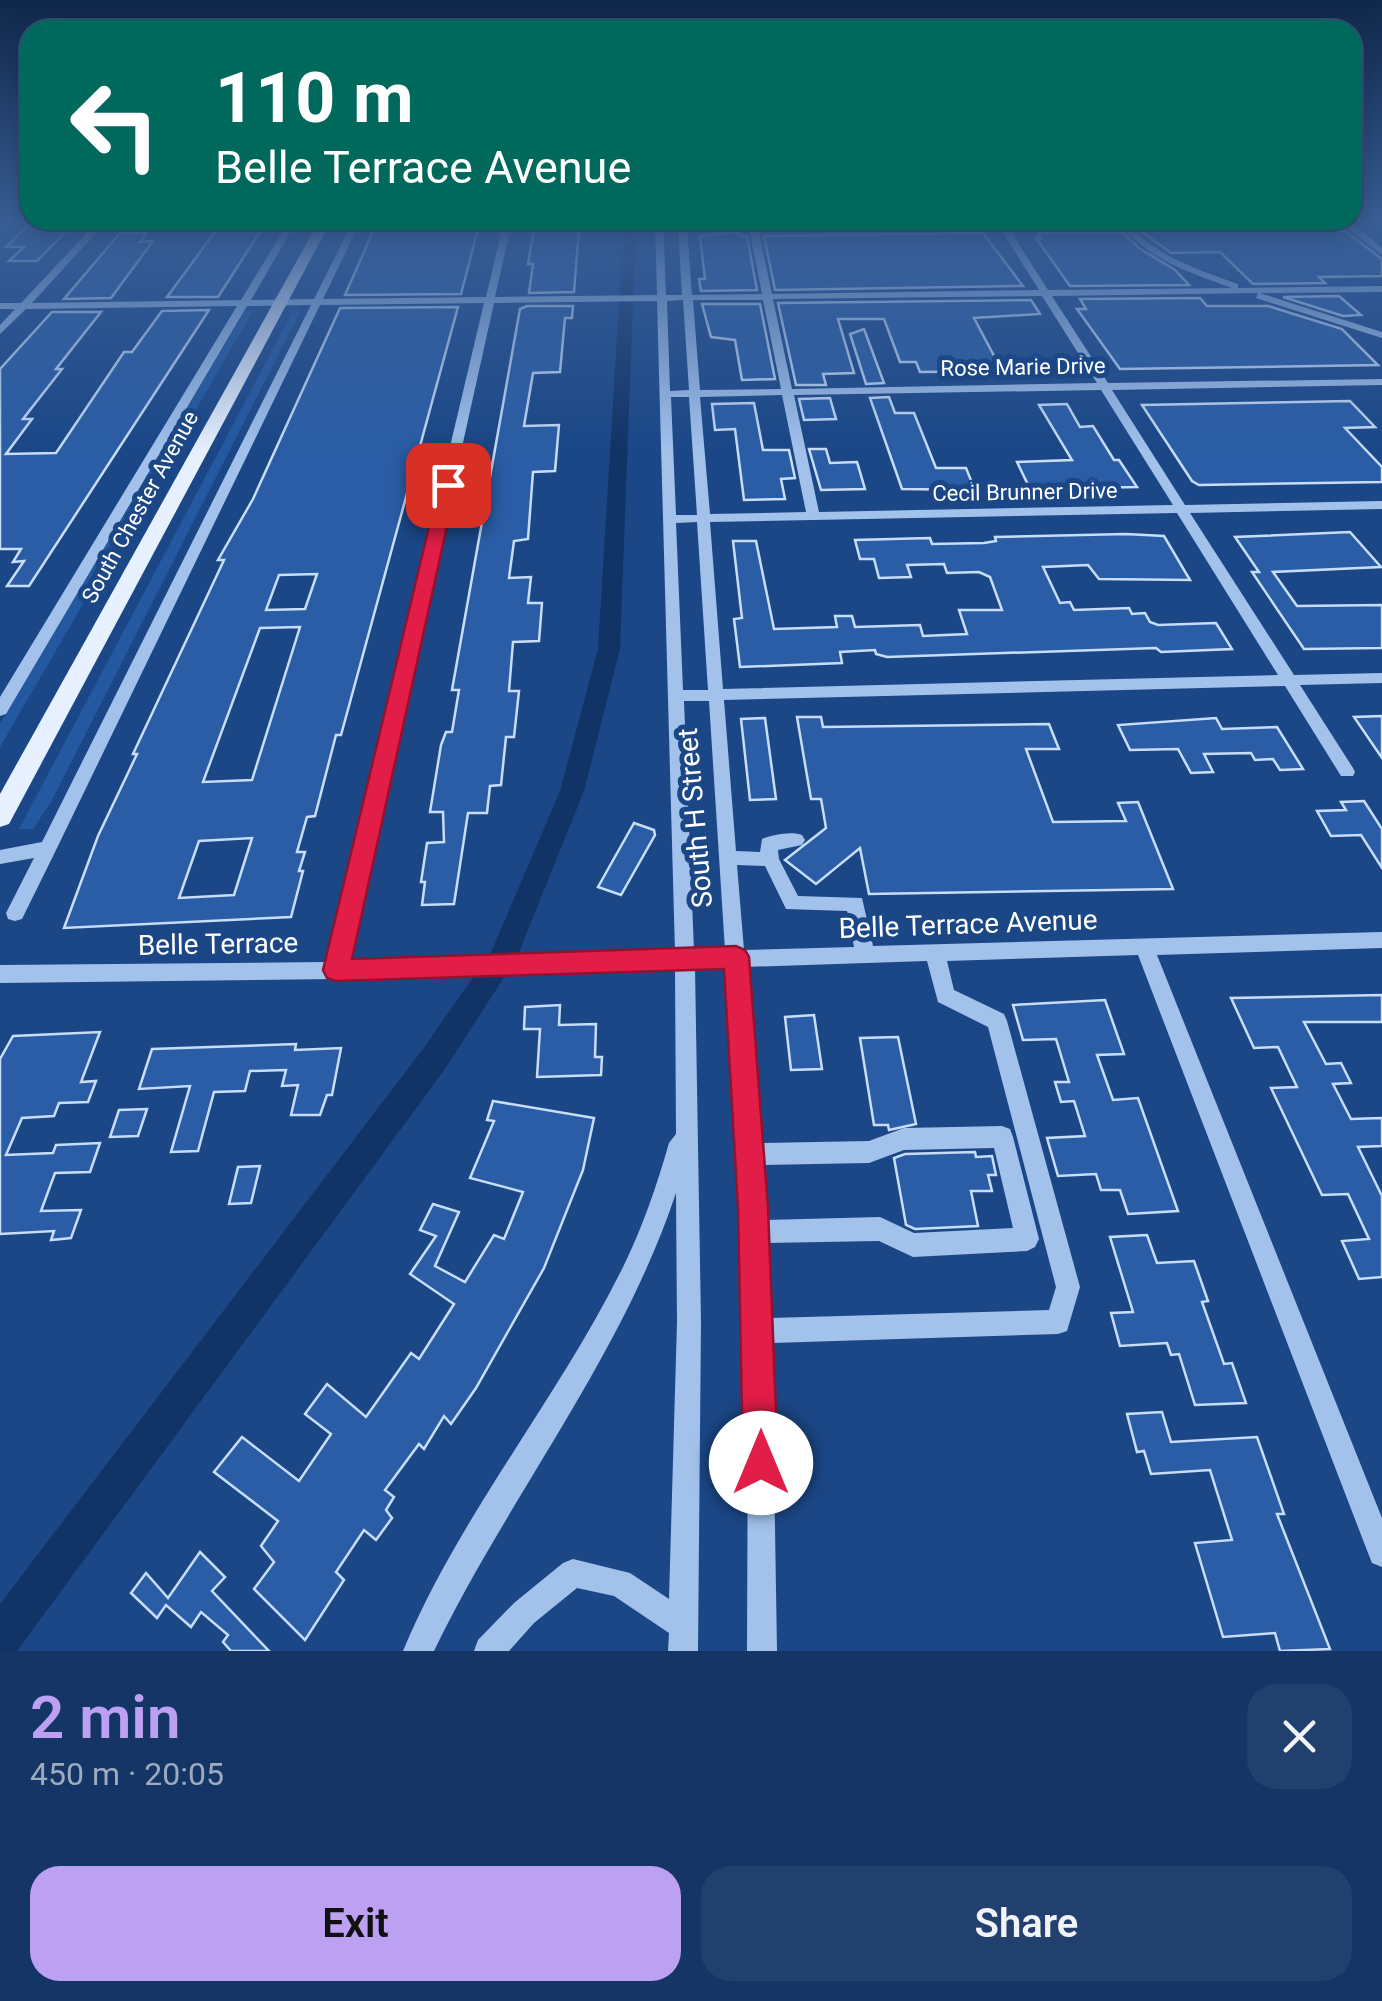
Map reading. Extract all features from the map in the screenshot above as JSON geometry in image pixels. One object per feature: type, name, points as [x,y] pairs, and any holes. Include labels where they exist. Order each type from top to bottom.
[{"type":"main road","name":"South Chester Avenue","points":[[0,817],[283,298]]},
{"type":"street","points":[[0,331],[31,298]]},
{"type":"street","points":[[0,710],[247,298]]},
{"type":"street","points":[[15,913],[322,298]]},
{"type":"street","points":[[0,306],[550,298]]},
{"type":"street","name":"South H Street","points":[[662,298],[684,958],[690,1322],[683,1638]]},
{"type":"street","points":[[680,298],[763,298]]},
{"type":"street","points":[[767,298],[813,516]]},
{"type":"street","points":[[1049,298],[1347,772]]},
{"type":"street","points":[[1269,298],[1382,335]]},
{"type":"street","points":[[336,970],[490,299]]},
{"type":"street","name":"South H Street","points":[[688,299],[750,1154],[758,1331],[762,1651]]},
{"type":"street","name":"Rose Marie Drive","points":[[665,394],[1382,382]]},
{"type":"street","name":"Cecil Brunner Drive","points":[[668,519],[1382,505]]},
{"type":"street","points":[[676,696],[1382,678]]},
{"type":"street","points":[[796,840],[768,844],[770,859],[793,904],[855,903],[865,954]]},
{"type":"street","points":[[0,857],[48,848]]},
{"type":"street","points":[[728,858],[770,859]]},
{"type":"street","name":"Belle Terrace Avenue","points":[[556,962],[1382,940]]},
{"type":"street","points":[[1144,947],[1382,1552]]},
{"type":"street","points":[[758,1331],[1058,1322],[1068,1287],[997,1021],[945,996],[936,952]]},
{"type":"street","name":"Belle Terrace","points":[[0,974],[336,970],[556,962]]},
{"type":"street","points":[[418,1651],[440,1604],[567,1394],[632,1276],[686,1124]]},
{"type":"street","points":[[750,1154],[870,1152],[904,1139],[1002,1138],[1027,1239],[913,1245],[880,1229],[754,1232]]},
{"type":"street","points":[[489,1651],[524,1612],[573,1573],[620,1583],[683,1638]]},
{"type":"shaded area","points":[[301,310],[51,802],[33,829],[19,829],[293,311]]},
{"type":"shaded area","points":[[245,311],[253,311],[0,747],[0,724]]},
{"type":"building","points":[[1200,298],[1207,306],[1268,306],[1342,329],[1378,365],[1120,369],[1077,309],[1086,309],[1080,299]]},
{"type":"building","points":[[1286,298],[1341,298],[1361,315],[1343,316]]},
{"type":"building","points":[[1031,300],[1040,314],[974,318],[1002,371],[920,372],[916,362],[900,362],[884,319],[838,319],[854,373],[823,374],[826,385],[796,385],[778,303]]},
{"type":"building","points":[[702,304],[760,304],[775,379],[742,380],[735,340],[711,337]]},
{"type":"building","points":[[573,306],[572,318],[565,318],[560,372],[533,373],[524,426],[559,425],[555,471],[533,472],[528,539],[514,541],[509,578],[531,577],[528,603],[542,603],[539,641],[513,642],[509,691],[519,691],[514,737],[506,737],[501,785],[490,786],[487,813],[468,813],[454,904],[422,905],[427,843],[444,842],[443,812],[430,812],[441,745],[446,732],[452,732],[459,690],[452,690],[520,309]]},
{"type":"building","points":[[458,307],[341,735],[336,735],[315,816],[307,817],[297,852],[305,852],[291,917],[64,928],[98,836],[137,754],[133,754],[224,560],[218,560],[253,499],[340,308]],"holes":[[[317,574],[305,609],[266,610],[279,575]],[[300,627],[252,780],[203,782],[260,628]],[[252,838],[234,895],[179,898],[199,841]]]},
{"type":"building","points":[[209,310],[29,586],[7,586],[24,561],[13,562],[21,549],[0,549],[0,369],[52,312],[101,312],[56,369],[62,369],[23,419],[32,419],[6,454],[56,453],[124,352],[132,352],[162,311]]},
{"type":"building","points":[[864,329],[884,383],[866,384],[850,334]]},
{"type":"building","points":[[889,397],[895,413],[914,413],[936,468],[966,468],[975,490],[902,489],[870,398]]},
{"type":"building","points":[[830,398],[836,419],[804,420],[799,399]]},
{"type":"building","points":[[1350,401],[1375,427],[1345,428],[1382,467],[1382,482],[1199,485],[1192,481],[1142,405]]},
{"type":"building","points":[[754,403],[763,450],[789,450],[795,478],[781,479],[785,499],[744,500],[735,429],[715,430],[712,404]]},
{"type":"building","points":[[1067,404],[1080,427],[1093,426],[1137,487],[1030,489],[1017,462],[1072,460],[1039,405]]},
{"type":"building","points":[[809,449],[826,449],[830,463],[857,462],[865,489],[821,490]]},
{"type":"building","points":[[1350,532],[1381,567],[1273,572],[1297,606],[1382,605],[1382,648],[1304,649],[1252,572],[1259,572],[1235,537]]},
{"type":"building","points":[[1164,536],[1190,580],[1099,579],[1088,565],[1043,567],[1060,603],[1070,602],[1074,610],[1129,608],[1132,614],[1145,613],[1150,622],[1158,625],[1216,623],[1232,649],[887,657],[875,650],[840,652],[842,663],[740,667],[734,619],[742,618],[733,541],[756,541],[774,629],[837,627],[835,616],[852,616],[855,627],[920,625],[923,636],[967,634],[959,610],[1002,610],[990,577],[979,572],[947,573],[944,564],[907,565],[911,577],[879,578],[874,559],[860,559],[855,540],[930,538],[932,544],[984,543],[996,541],[995,537]]},
{"type":"building","points":[[1382,716],[1382,758],[1354,717]]},
{"type":"building","points":[[797,717],[821,717],[823,727],[1049,724],[1059,749],[1026,749],[1053,822],[1126,821],[1118,803],[1138,802],[1173,889],[869,894],[860,848],[816,884],[785,860],[826,828],[821,799],[811,799]]},
{"type":"building","points":[[765,718],[776,799],[750,800],[741,719]]},
{"type":"building","points":[[1216,718],[1222,729],[1277,727],[1303,769],[1280,770],[1273,759],[1255,760],[1251,753],[1204,754],[1213,772],[1191,773],[1178,749],[1130,750],[1118,725]]},
{"type":"building","points":[[1364,801],[1382,829],[1382,868],[1361,835],[1331,836],[1317,811],[1346,810],[1341,802]]},
{"type":"building","points":[[634,823],[654,830],[655,835],[621,895],[598,887]]},
{"type":"building","points":[[1382,995],[1382,1022],[1304,1022],[1326,1064],[1341,1063],[1351,1083],[1333,1084],[1351,1119],[1382,1118],[1382,1146],[1358,1147],[1382,1196],[1382,1277],[1359,1279],[1342,1241],[1369,1239],[1348,1194],[1322,1195],[1271,1088],[1297,1087],[1278,1047],[1254,1048],[1231,998]]},
{"type":"building","points":[[1105,1000],[1124,1054],[1097,1055],[1113,1100],[1138,1098],[1178,1211],[1128,1214],[1120,1190],[1101,1190],[1096,1174],[1058,1176],[1047,1138],[1085,1136],[1074,1101],[1061,1102],[1055,1082],[1069,1082],[1056,1039],[1023,1040],[1013,1005]]},
{"type":"building","points":[[560,1005],[559,1025],[596,1024],[595,1057],[602,1057],[601,1075],[537,1077],[540,1029],[524,1029],[525,1007]]},
{"type":"building","points":[[814,1015],[822,1069],[791,1070],[785,1017]]},
{"type":"building","points":[[100,1032],[81,1082],[96,1081],[88,1102],[59,1103],[54,1116],[22,1118],[6,1155],[53,1153],[56,1145],[100,1143],[90,1172],[55,1173],[41,1211],[81,1210],[71,1238],[51,1240],[54,1231],[0,1234],[0,1059],[13,1036]]},
{"type":"building","points":[[898,1037],[916,1124],[889,1130],[888,1125],[874,1125],[860,1038]]},
{"type":"building","points":[[296,1044],[295,1050],[341,1048],[332,1095],[327,1095],[320,1115],[291,1115],[298,1085],[282,1086],[286,1070],[250,1071],[245,1091],[214,1092],[198,1151],[171,1152],[190,1086],[139,1089],[152,1049]]},
{"type":"building","points":[[493,1101],[594,1118],[583,1170],[544,1268],[476,1388],[451,1424],[444,1416],[424,1449],[419,1444],[385,1490],[394,1497],[386,1510],[392,1518],[376,1540],[364,1530],[336,1572],[344,1580],[305,1640],[254,1589],[274,1562],[261,1546],[278,1521],[214,1472],[242,1437],[299,1481],[331,1434],[305,1414],[327,1384],[366,1417],[411,1353],[419,1359],[454,1304],[410,1274],[436,1236],[420,1230],[433,1204],[459,1212],[435,1266],[465,1282],[494,1235],[504,1239],[523,1192],[470,1178],[494,1121],[487,1120]]},
{"type":"building","points":[[147,1109],[138,1136],[110,1137],[119,1110]]},
{"type":"building","points":[[975,1152],[976,1157],[992,1156],[996,1175],[988,1175],[992,1191],[971,1191],[978,1226],[915,1229],[906,1225],[894,1158],[905,1154]]},
{"type":"building","points":[[260,1166],[251,1203],[229,1204],[238,1167]]},
{"type":"building","points":[[1147,1235],[1157,1263],[1194,1261],[1208,1301],[1202,1302],[1224,1364],[1232,1363],[1246,1403],[1195,1405],[1179,1354],[1171,1355],[1167,1343],[1120,1346],[1111,1313],[1133,1312],[1110,1237]]},
{"type":"building","points":[[1162,1412],[1171,1442],[1257,1437],[1284,1514],[1277,1514],[1330,1649],[1280,1651],[1275,1633],[1223,1637],[1195,1543],[1232,1540],[1210,1470],[1151,1474],[1144,1451],[1137,1452],[1127,1414]]},
{"type":"building","points":[[200,1552],[225,1577],[212,1591],[269,1651],[231,1651],[223,1642],[228,1635],[201,1612],[191,1627],[166,1605],[157,1618],[131,1593],[146,1573],[168,1598]]},
{"type":"waterway","points":[[0,1639],[434,1059],[503,957],[572,791],[609,649],[626,298]]},
{"type":"route","points":[[448,485],[336,970],[736,957],[753,1208],[761,1463]]}]
